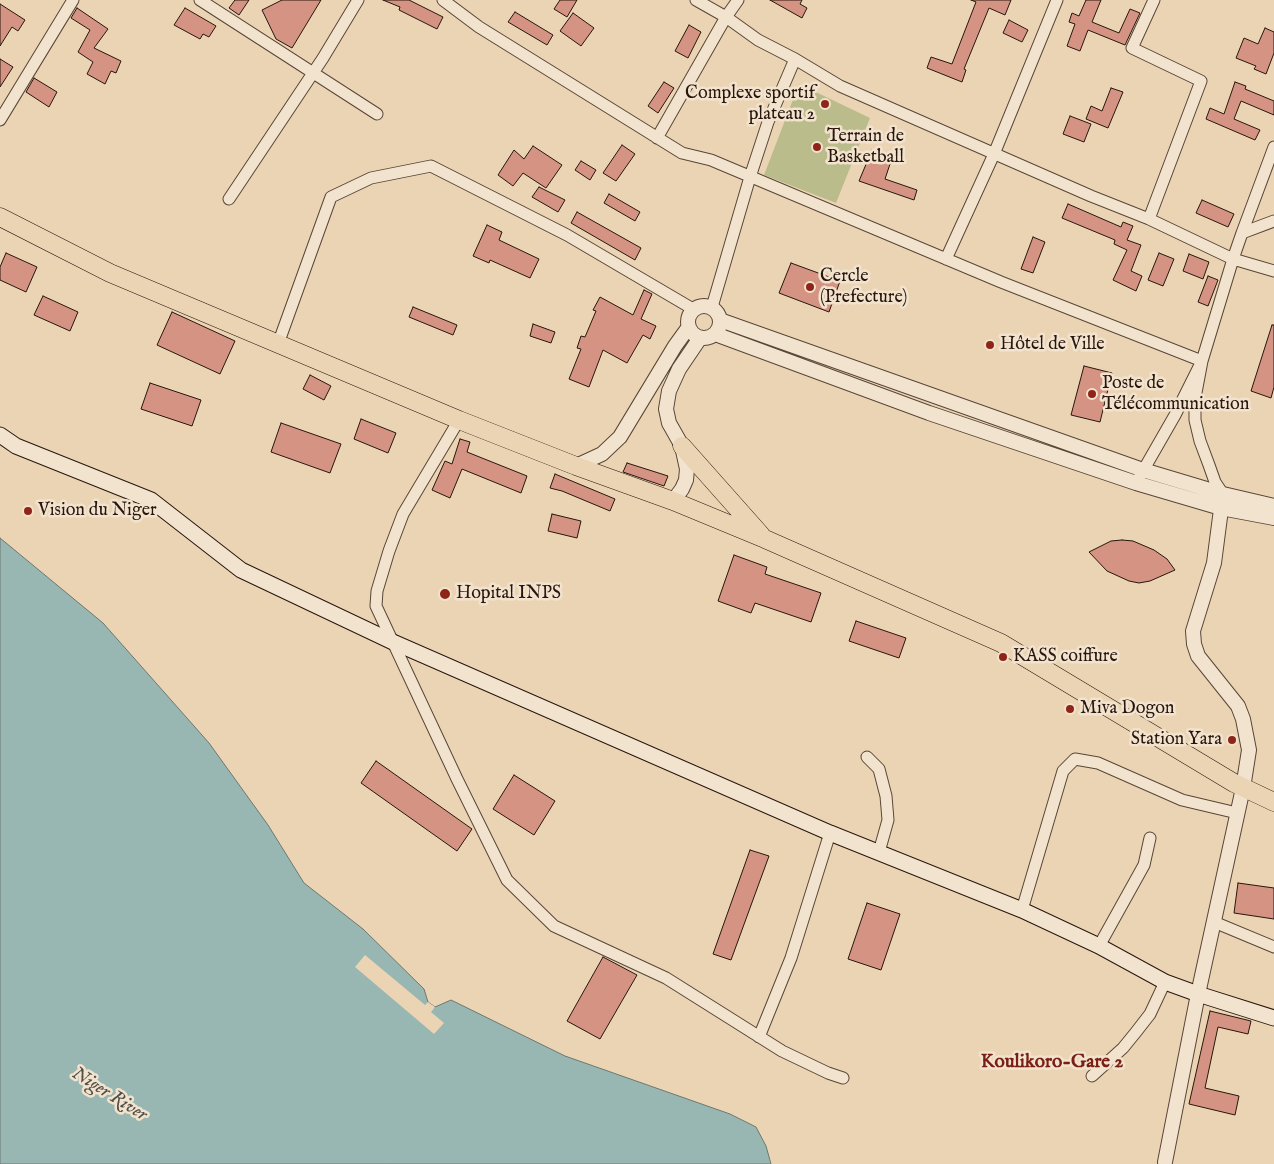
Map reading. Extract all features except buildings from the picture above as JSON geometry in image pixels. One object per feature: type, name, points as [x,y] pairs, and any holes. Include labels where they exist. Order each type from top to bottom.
[{"type":"main road","points":[[0,217],[110,273],[459,420],[576,466],[673,501],[765,539],[1000,643],[1243,788],[1274,802]]},
{"type":"main road","points":[[0,435],[16,446],[151,500],[241,570],[394,642],[830,833],[1022,910],[1099,946],[1165,982],[1274,1018]]},
{"type":"main road","points":[[682,446],[765,539]]},
{"type":"street","points":[[0,120],[72,0]]},
{"type":"street","points":[[200,0],[377,114]]},
{"type":"street","points":[[229,199],[358,0]]},
{"type":"street","points":[[443,0],[479,27],[682,153],[711,160],[946,259],[1202,361]]},
{"type":"street","points":[[696,0],[726,17],[758,40],[795,59],[840,86],[1091,196],[1149,219],[1233,260],[1274,271]]},
{"type":"street","points":[[657,138],[726,17],[738,0]]},
{"type":"street","points":[[946,259],[994,154],[1057,0]]},
{"type":"street","points":[[1149,219],[1201,81],[1132,48],[1154,0]]},
{"type":"street","points":[[712,307],[768,122],[795,59]]},
{"type":"street","points":[[1165,1162],[1198,994],[1243,788],[1249,750],[1244,719],[1238,706],[1198,656],[1194,644],[1193,631],[1214,563],[1222,501],[1200,441],[1195,420],[1195,398],[1202,361],[1233,260],[1274,147]]},
{"type":"street","points":[[278,344],[330,197],[372,178],[431,166],[567,235],[692,309]]},
{"type":"street","points":[[1242,233],[1274,221]]},
{"type":"street","points":[[705,305],[712,307],[716,310],[720,320],[720,325],[715,334],[711,337],[700,338],[695,336],[688,328],[687,321],[692,309],[705,305]]},
{"type":"street","points":[[720,320],[1274,518]]},
{"type":"street","points":[[576,466],[602,454],[620,437],[675,346],[688,328]]},
{"type":"street","points":[[715,334],[929,413],[1136,483],[1222,501],[1274,506]]},
{"type":"street","points":[[673,501],[686,480],[687,469],[682,446],[669,423],[666,408],[669,391],[679,368],[700,338]]},
{"type":"street","points":[[821,373],[826,358]]},
{"type":"street","points":[[1136,483],[1175,415],[1202,361]]},
{"type":"street","points":[[929,413],[934,396]]},
{"type":"street","points":[[459,420],[403,514],[377,591],[376,606],[507,880],[554,926],[666,978],[782,1051],[843,1078]]},
{"type":"street","points":[[1072,461],[1078,447]]},
{"type":"street","points":[[867,757],[879,769],[886,796],[888,820],[879,852]]},
{"type":"street","points":[[1022,910],[1063,771],[1075,759],[1098,763],[1182,800],[1237,813]]},
{"type":"street","points":[[759,1037],[791,958],[830,833]]},
{"type":"street","points":[[1099,946],[1144,865],[1150,838]]},
{"type":"street","points":[[1214,922],[1274,947]]},
{"type":"street","points":[[1092,1076],[1123,1048],[1150,1014],[1165,982]]},
{"type":"green space","name":"Terrain de Basketball","points":[[799,84],[870,118],[836,203],[764,175]]},
{"type":"water","name":"Niger River","points":[[0,538],[103,623],[209,743],[268,825],[304,883],[363,929],[424,989],[428,1002],[435,1007],[451,1000],[565,1056],[730,1114],[756,1127],[766,1146],[771,1164],[0,1164]]},
{"type":"pier","points":[[365,955],[425,1005],[428,1002],[435,1007],[431,1012],[444,1023],[434,1034],[355,967]]},
{"type":"place","name":"Complexe sportif plateau 2","points":[[825,104]]},
{"type":"place","name":"Terrain de Basketball","points":[[817,147]]},
{"type":"place","name":"Cercle (Prefecture)","points":[[810,287]]},
{"type":"place","name":"Hôtel de Ville","points":[[990,345]]},
{"type":"place","name":"Poste de Télécommunication","points":[[1092,394]]},
{"type":"place","name":"Vision du Niger","points":[[28,511]]},
{"type":"place","name":"Hopital INPS","points":[[445,594]]},
{"type":"place","name":"KASS coiffure","points":[[1003,657]]},
{"type":"place","name":"Miva Dogon","points":[[1070,709]]},
{"type":"place","name":"Station Yara","points":[[1232,740]]},
{"type":"district","name":"Koulikoro-Gare 2","points":[[1052,1063]]}]
